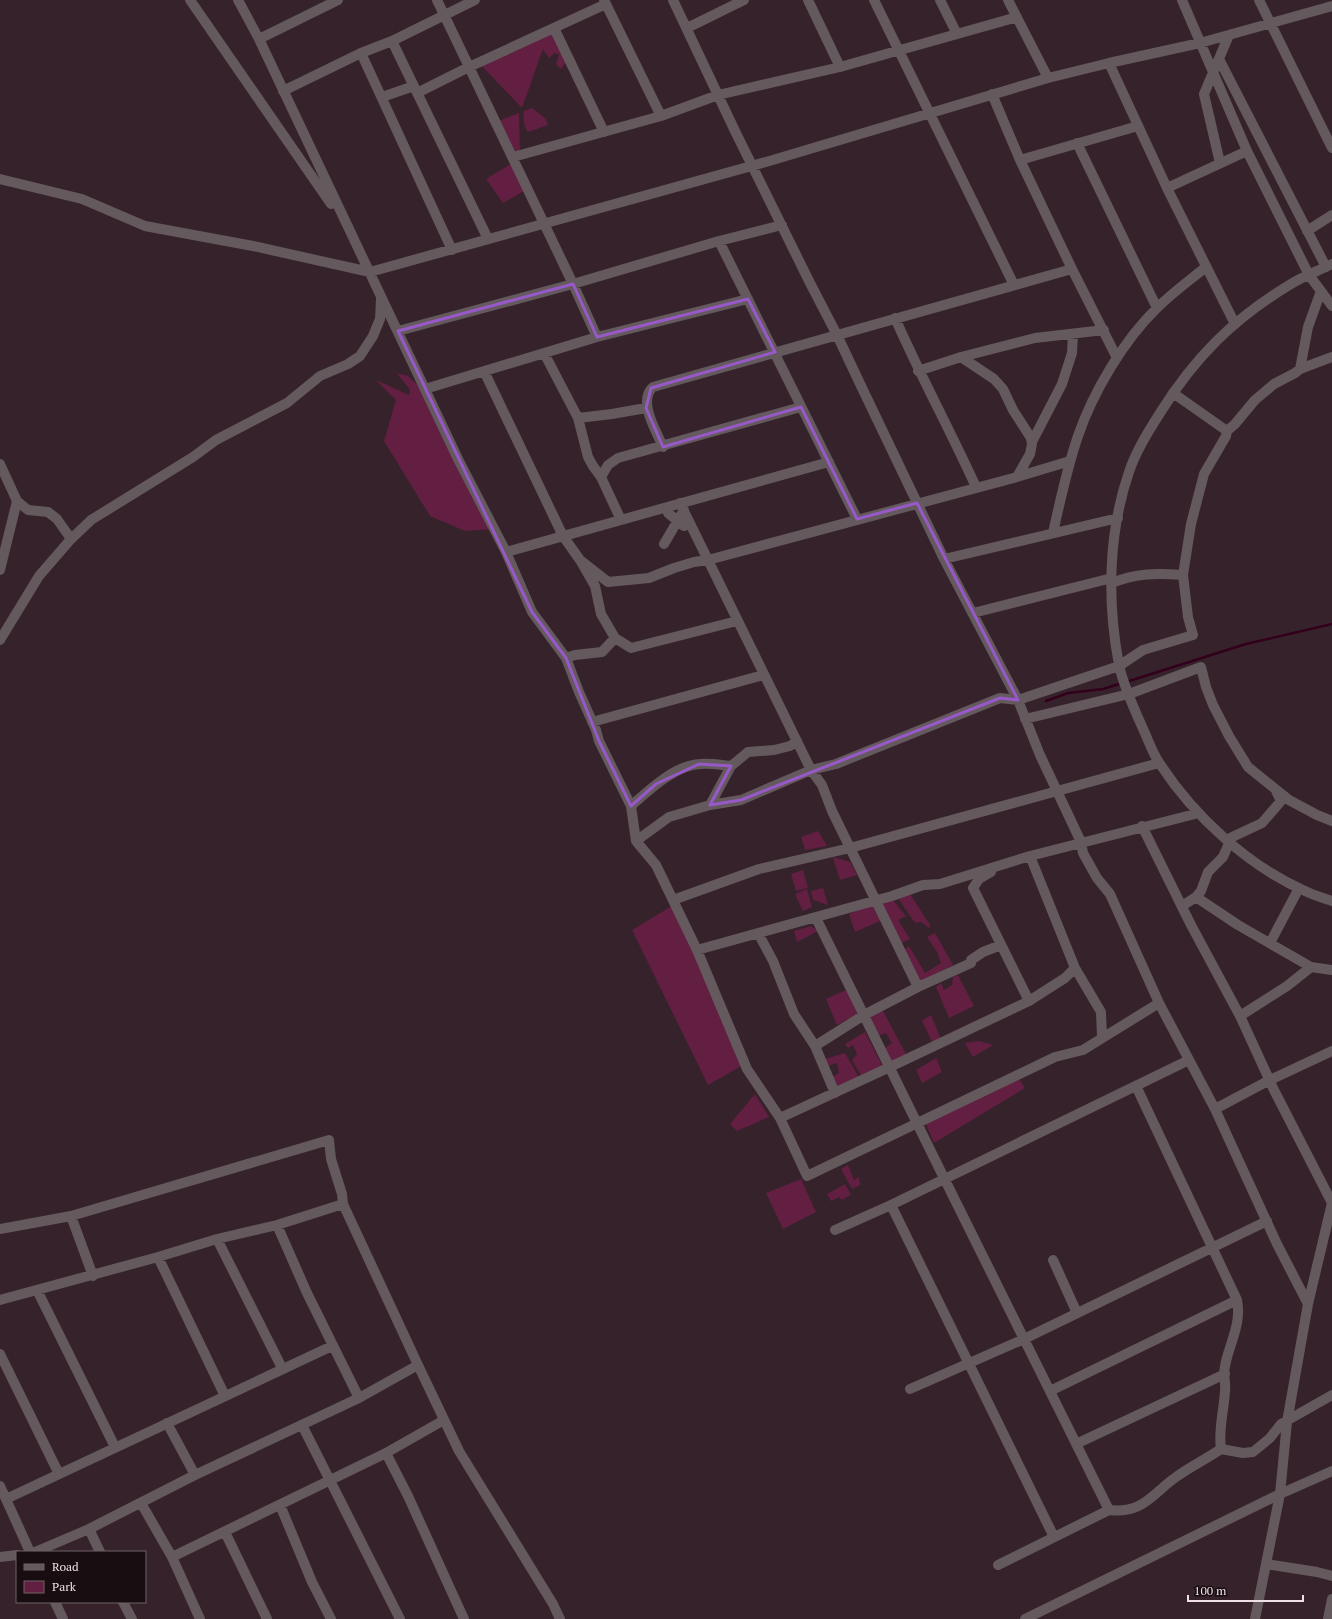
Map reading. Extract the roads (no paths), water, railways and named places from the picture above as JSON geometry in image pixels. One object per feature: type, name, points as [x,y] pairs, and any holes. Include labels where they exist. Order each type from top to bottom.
[{"type":"street","points":[[190,0],[276,126],[349,229]]},
{"type":"street","points":[[238,0],[259,39],[459,461],[506,552],[532,612],[566,658],[599,742],[631,806],[636,841],[656,865],[697,950],[747,1070],[780,1118],[807,1176],[1055,1057],[1083,1050],[1159,1003]]},
{"type":"street","points":[[259,39],[338,0]]},
{"type":"street","points":[[437,0],[513,157],[597,337]]},
{"type":"street","points":[[283,91],[361,53],[392,41],[475,0]]},
{"type":"street","points":[[673,0],[810,283],[838,334],[944,559],[1018,700],[1040,755],[1082,842],[1083,853],[1097,878],[1110,894],[1159,1003],[1215,1109],[1277,1244],[1308,1304]]},
{"type":"street","points":[[686,28],[744,0]]},
{"type":"street","points":[[808,0],[840,66]]},
{"type":"street","points":[[874,0],[1014,285]]},
{"type":"street","points":[[940,0],[957,34]]},
{"type":"street","points":[[1008,0],[1048,78]]},
{"type":"street","points":[[1182,0],[1247,151],[1309,275],[1332,306]]},
{"type":"street","points":[[1259,0],[1332,148]]},
{"type":"street","points":[[382,97],[416,90],[554,28],[605,2],[661,116]]},
{"type":"street","points":[[0,179],[82,199],[145,226],[253,246],[370,272],[753,165],[1048,78],[1200,43],[1270,23],[1332,8]]},
{"type":"street","points":[[513,157],[661,116],[718,95],[840,66],[1017,17]]},
{"type":"street","points":[[554,28],[604,132]]},
{"type":"street","points":[[1220,163],[1204,94],[1229,35]]},
{"type":"street","points":[[392,41],[488,238]]},
{"type":"street","points":[[361,53],[452,250]]},
{"type":"street","points":[[1219,59],[1307,231],[1329,265],[1293,283],[1262,302],[1220,336],[1193,366],[1173,393],[1146,435],[1129,471],[1118,518],[1112,555],[1112,601],[1119,666],[1136,712],[1159,763],[1199,813],[1237,849],[1267,871],[1299,888],[1332,901]]},
{"type":"street","points":[[1109,63],[1167,188],[1235,324]]},
{"type":"street","points":[[992,94],[1020,160],[1072,269],[1117,358]]},
{"type":"street","points":[[1020,160],[1138,126]]},
{"type":"street","points":[[1077,143],[1157,308]]},
{"type":"street","points":[[1167,188],[1247,151]]},
{"type":"street","points":[[1307,231],[1332,215]]},
{"type":"street","points":[[398,331],[573,284],[782,224]]},
{"type":"street","points":[[719,241],[858,519]]},
{"type":"street","points":[[1053,533],[1070,461],[1078,435],[1096,394],[1117,358],[1157,308],[1206,267]]},
{"type":"street","points":[[663,447],[646,408],[647,397],[653,387],[1072,269]]},
{"type":"street","points":[[1300,369],[1308,327],[1321,291]]},
{"type":"street","points":[[0,640],[39,576],[71,539],[91,520],[194,457],[216,440],[287,403],[320,376],[348,364],[360,356],[373,336],[380,319],[381,297]]},
{"type":"street","points":[[425,389],[597,337],[748,299]]},
{"type":"street","points":[[894,318],[918,371],[947,426],[976,487]]},
{"type":"street","points":[[918,371],[1035,338],[1104,330]]},
{"type":"street","points":[[1017,477],[1030,454],[1032,442],[1062,384],[1072,353],[1073,334]]},
{"type":"street","points":[[544,353],[578,418],[588,457],[592,466],[601,477],[621,520]]},
{"type":"street","points":[[636,841],[669,817],[710,805],[741,800],[811,770],[836,764],[1000,698],[1018,700],[1119,666],[1143,650],[1193,636],[1188,617],[1183,575],[1191,524],[1204,474],[1226,436],[1227,431],[1255,400],[1273,385],[1300,369],[1332,357]]},
{"type":"street","points":[[962,358],[988,375],[1003,389],[1013,410],[1028,432],[1032,442]]},
{"type":"street","points":[[484,371],[563,536],[580,560],[595,586],[601,614],[615,638],[631,648],[737,621]]},
{"type":"street","points":[[1173,393],[1227,431]]},
{"type":"street","points":[[601,477],[608,465],[618,458],[663,447],[801,407]]},
{"type":"street","points":[[578,418],[646,408]]},
{"type":"street","points":[[580,560],[608,582],[649,578],[694,562],[708,560],[1017,477],[1070,461]]},
{"type":"street","points":[[506,552],[621,520],[682,507],[829,462]]},
{"type":"street","points":[[0,464],[17,501],[28,510],[48,512],[57,519],[71,539]]},
{"type":"street","points":[[0,570],[17,501]]},
{"type":"street","points":[[664,544],[678,522],[682,507]]},
{"type":"street","points":[[682,507],[763,675],[811,770],[822,785],[832,812],[918,987]]},
{"type":"street","points":[[668,513],[696,536]]},
{"type":"street","points":[[944,559],[1118,518]]},
{"type":"street","points":[[973,613],[1141,574],[1183,575]]},
{"type":"street","points":[[566,658],[575,655],[602,652],[615,638]]},
{"type":"street","points":[[1026,719],[1129,694],[1201,667],[1206,687],[1213,705],[1248,767],[1289,800],[1332,821]]},
{"type":"street","points":[[592,722],[763,675]]},
{"type":"street","points":[[710,805],[731,766],[748,752],[774,750],[790,746],[797,741]]},
{"type":"street","points":[[673,900],[759,870],[850,848],[1159,763]]},
{"type":"street","points":[[631,806],[656,784],[681,769],[699,764],[731,766]]},
{"type":"street","points":[[1182,906],[1196,897],[1208,872],[1223,857],[1229,840],[1262,823],[1281,801],[1275,790]]},
{"type":"street","points":[[697,950],[816,918],[892,896],[923,885],[940,884],[1030,856],[1142,826],[1199,813]]},
{"type":"street","points":[[1142,826],[1240,1016],[1270,1080],[1332,1203],[1308,1304],[1287,1422],[1280,1494],[1255,1619]]},
{"type":"street","points":[[1030,856],[1074,968],[1101,1012],[1102,1037]]},
{"type":"street","points":[[1007,863],[979,879],[973,888],[1029,1001]]},
{"type":"street","points":[[1270,943],[1299,888]]},
{"type":"street","points":[[1196,897],[1238,925],[1311,967],[1332,970]]},
{"type":"street","points":[[816,918],[1109,1510]]},
{"type":"street","points":[[758,933],[772,961],[794,1014],[815,1046],[835,1092]]},
{"type":"street","points":[[815,1046],[864,1015],[918,987],[971,963],[971,960],[983,952],[1001,945]]},
{"type":"street","points":[[1240,1016],[1287,986],[1311,967]]},
{"type":"street","points":[[780,1118],[890,1068],[1029,1001],[1066,978],[1074,968]]},
{"type":"street","points":[[1215,1109],[1270,1080],[1332,1051]]},
{"type":"street","points":[[835,1230],[891,1205],[1189,1060]]},
{"type":"street","points":[[1136,1086],[1237,1300],[1239,1309],[1238,1320],[1224,1368],[1225,1392],[1220,1433],[1221,1449]]},
{"type":"street","points":[[0,1229],[71,1216],[330,1140],[331,1159],[342,1194],[343,1204],[444,1420],[466,1462],[553,1604],[560,1619]]},
{"type":"street","points":[[0,1300],[158,1258],[217,1239],[277,1225],[343,1204]]},
{"type":"street","points":[[891,1205],[1054,1537]]},
{"type":"street","points":[[71,1216],[93,1276]]},
{"type":"street","points":[[910,1389],[1024,1339],[1267,1221]]},
{"type":"street","points":[[277,1225],[332,1346],[359,1398]]},
{"type":"street","points":[[217,1239],[282,1368]]},
{"type":"street","points":[[158,1258],[225,1396]]},
{"type":"street","points":[[1053,1260],[1077,1313]]},
{"type":"street","points":[[37,1290],[115,1447]]},
{"type":"street","points":[[1050,1391],[1237,1300]]},
{"type":"street","points":[[6,1499],[282,1368],[332,1346]]},
{"type":"street","points":[[0,1354],[59,1474]]},
{"type":"street","points":[[37,1551],[89,1529],[195,1475],[359,1398],[418,1365]]},
{"type":"street","points":[[1076,1444],[1225,1374]]},
{"type":"street","points":[[998,1565],[1109,1510],[1123,1511],[1140,1505],[1156,1494],[1174,1478],[1221,1449],[1243,1453],[1254,1452],[1270,1438],[1280,1425],[1332,1395]]},
{"type":"street","points":[[172,1557],[386,1453],[444,1420]]},
{"type":"street","points":[[167,1423],[195,1475]]},
{"type":"street","points":[[302,1425],[400,1619]]},
{"type":"street","points":[[386,1453],[408,1496],[464,1619]]},
{"type":"street","points":[[1025,1619],[1280,1494],[1332,1471]]},
{"type":"street","points":[[1320,1477],[1332,1481]]},
{"type":"street","points":[[0,1486],[30,1551]]},
{"type":"street","points":[[141,1503],[172,1557],[200,1619]]},
{"type":"street","points":[[280,1505],[312,1582],[331,1619]]},
{"type":"street","points":[[89,1529],[100,1551]]},
{"type":"street","points":[[225,1532],[267,1619]]},
{"type":"street","points":[[0,1557],[16,1555]]},
{"type":"street","points":[[1266,1564],[1317,1572],[1332,1576]]},
{"type":"street","points":[[1328,1619],[1332,1599]]},
{"type":"street","points":[[55,1603],[63,1619]]},
{"type":"street","points":[[124,1603],[132,1619]]},
{"type":"waterway","points":[[1126,682],[1246,644],[1332,624]]},
{"type":"waterway","points":[[1046,701],[1068,693],[1103,689],[1122,683]]}]
